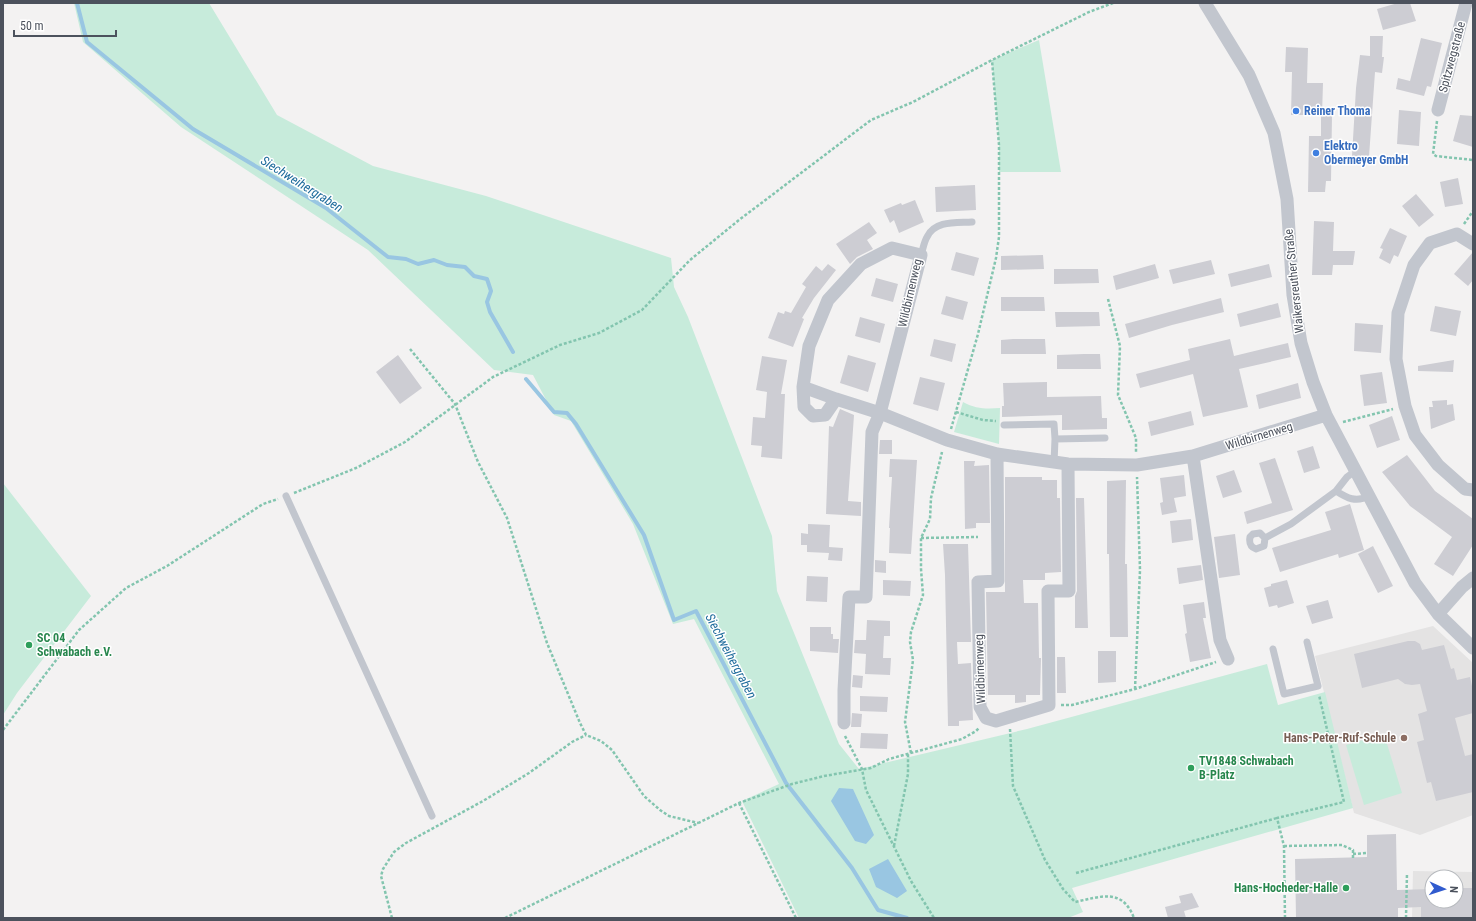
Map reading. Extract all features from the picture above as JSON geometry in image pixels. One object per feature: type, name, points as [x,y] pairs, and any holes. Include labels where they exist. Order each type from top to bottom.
[{"type":"street","name":"Waikersreuther Straße","points":[[1205,3],[1250,75],[1274,133],[1287,199],[1293,296],[1301,343],[1313,382],[1328,420],[1415,583],[1438,614],[1473,648]]},
{"type":"street","name":"Spitzwegstraße","points":[[1438,110],[1466,3]]},
{"type":"street","points":[[1473,244],[1457,234],[1430,243],[1414,265],[1398,313],[1396,359],[1405,406],[1415,435],[1438,465],[1465,489],[1473,490]]},
{"type":"street","name":"Wildbirnenweg","points":[[836,399],[825,415],[813,416],[804,407],[804,387],[809,346],[828,300],[861,264],[892,248],[921,255],[880,413],[872,432],[866,597],[849,597],[844,690],[844,723]]},
{"type":"street","name":"Wildbirnenweg","points":[[804,387],[880,413],[947,440],[996,454],[1068,464],[1137,465],[1193,456],[1328,420]]},
{"type":"street","name":"Wildbirnenweg","points":[[996,454],[998,581],[978,582],[980,707],[986,718],[996,721],[1049,705]]},
{"type":"street","points":[[1193,456],[1220,640],[1228,659]]},
{"type":"street","points":[[1049,705],[1048,591],[1069,591],[1068,464]]},
{"type":"street","points":[[1438,614],[1462,587],[1473,578]]},
{"type":"lane","points":[[921,255],[927,237],[932,229],[945,224],[972,222]]},
{"type":"lane","points":[[1004,425],[1054,424],[1054,463]]},
{"type":"lane","points":[[1055,439],[1106,438]]},
{"type":"lane","points":[[1265,538],[1291,524],[1336,491],[1347,477],[1355,471]]},
{"type":"lane","points":[[1336,491],[1344,496],[1358,500],[1369,496]]},
{"type":"lane","points":[[286,496],[432,816]]},
{"type":"lane","points":[[1273,649],[1284,694],[1318,686],[1307,642]]},
{"type":"path","points":[[3,730],[79,630],[126,588],[167,566],[263,504],[356,468],[405,442],[454,404],[493,377],[560,345],[599,333],[642,310],[690,260],[738,220],[871,120],[913,102],[992,60],[1089,12],[1113,3]]},
{"type":"path","points":[[894,846],[908,774],[909,753],[905,722],[913,660],[910,642],[923,595],[921,538],[930,519],[931,498],[940,456],[956,412],[980,326],[996,258],[999,237],[999,145],[992,60]]},
{"type":"path","points":[[1438,110],[1433,154],[1473,160]]},
{"type":"path","points":[[1108,300],[1120,346],[1118,395],[1136,438],[1140,570],[1135,689]]},
{"type":"path","points":[[410,349],[454,404],[478,462],[507,518],[546,643],[586,735]]},
{"type":"path","points":[[1328,420],[1405,406]]},
{"type":"path","points":[[956,412],[983,420],[1002,421],[1004,425]]},
{"type":"path","points":[[921,538],[978,537]]},
{"type":"path","points":[[1049,705],[1072,705],[1135,689],[1228,659]]},
{"type":"path","points":[[1076,873],[1277,818],[1344,802],[1319,694]]},
{"type":"path","points":[[1011,717],[1010,732],[1013,786],[1045,860],[1063,889],[1074,902],[1106,895],[1115,897],[1130,908],[1134,918]]},
{"type":"path","points":[[505,918],[739,803],[792,784],[824,776],[871,768],[889,759],[962,739],[976,731],[986,718]]},
{"type":"path","points":[[844,723],[845,735],[862,769],[866,790],[911,880],[934,918]]},
{"type":"path","points":[[392,918],[382,876],[382,869],[394,852],[418,835],[484,801],[529,773],[572,742],[586,735],[601,740],[612,750],[644,796],[660,810],[668,816],[698,823]]},
{"type":"path","points":[[739,803],[796,918]]},
{"type":"path","points":[[1277,818],[1284,846],[1285,918]]},
{"type":"path","points":[[1284,846],[1342,844],[1353,850],[1353,858]]},
{"type":"path","points":[[1353,854],[1367,853]]},
{"type":"path","points":[[1406,918],[1407,873]]},
{"type":"shaded area","name":"Hans-Peter-Ruf-Schule","points":[[1433,626],[1473,663],[1473,815],[1420,835],[1354,813],[1315,656]]},
{"type":"shaded area","points":[[1413,871],[1424,871],[1424,909],[1464,909],[1464,872],[1473,872],[1473,918],[1412,918]]},
{"type":"green space","points":[[74,3],[209,3],[277,115],[373,166],[486,196],[671,258],[674,287],[688,317],[772,536],[777,591],[839,744],[859,769],[1027,729],[1267,664],[1278,705],[1325,692],[1353,808],[1072,888],[1083,912],[1068,918],[799,918],[742,801],[779,784],[694,619],[673,624],[633,524],[571,421],[554,415],[533,375],[494,370],[368,250],[181,127],[83,42]]},
{"type":"green space","points":[[1039,40],[1061,172],[999,172],[999,145],[992,60]]},
{"type":"green space","points":[[963,402],[981,408],[1000,408],[999,444],[954,432]]},
{"type":"green space","name":"SC 04 Schwabach e.V.","points":[[3,483],[91,596],[17,693],[3,715]]},
{"type":"green space","points":[[1384,734],[1402,793],[1364,805],[1346,745]]},
{"type":"water","points":[[839,788],[853,789],[874,835],[866,844],[855,841],[831,801]]},
{"type":"water","points":[[888,859],[907,891],[897,898],[876,887],[869,869]]},
{"type":"building","points":[[1398,3],[1410,3],[1416,21],[1383,30],[1377,9]]},
{"type":"building","points":[[1370,36],[1383,36],[1382,57],[1384,57],[1382,73],[1375,72],[1369,157],[1352,156],[1356,88],[1360,55],[1370,56]]},
{"type":"building","points":[[1421,38],[1442,43],[1431,87],[1427,86],[1424,96],[1396,89],[1398,78],[1410,81]]},
{"type":"building","points":[[1286,47],[1308,48],[1307,83],[1323,83],[1322,115],[1332,115],[1331,181],[1326,181],[1325,192],[1308,192],[1309,136],[1321,136],[1321,115],[1291,115],[1292,72],[1285,72]]},
{"type":"building","points":[[1399,110],[1421,112],[1419,146],[1397,144]]},
{"type":"building","points":[[1460,115],[1473,116],[1473,147],[1453,141]]},
{"type":"building","points":[[1458,178],[1463,204],[1445,207],[1440,182]]},
{"type":"building","points":[[975,185],[976,210],[936,212],[935,187]]},
{"type":"building","points":[[1416,194],[1434,215],[1419,227],[1402,206]]},
{"type":"building","points":[[915,200],[924,222],[899,233],[894,220],[890,223],[884,210],[901,203],[902,205]]},
{"type":"building","points":[[1314,221],[1334,222],[1333,251],[1355,251],[1353,265],[1333,265],[1332,275],[1312,275]]},
{"type":"building","points":[[869,222],[877,233],[867,240],[873,249],[857,257],[850,264],[836,244]]},
{"type":"building","points":[[1390,228],[1407,236],[1398,257],[1394,255],[1390,264],[1379,258],[1383,249],[1380,248]]},
{"type":"building","points":[[956,252],[979,258],[974,276],[951,270]]},
{"type":"building","points":[[1473,252],[1473,280],[1468,286],[1454,274]]},
{"type":"building","points":[[1043,255],[1044,269],[1001,270],[1001,256]]},
{"type":"building","points":[[1211,260],[1215,274],[1173,284],[1169,270]]},
{"type":"building","points":[[828,264],[836,270],[814,298],[802,318],[804,319],[793,347],[768,338],[778,312],[784,314],[785,311],[791,313],[806,287],[802,284],[816,266],[822,271]]},
{"type":"building","points":[[1155,264],[1159,278],[1116,290],[1113,276]]},
{"type":"building","points":[[1269,264],[1272,277],[1231,287],[1228,274]]},
{"type":"building","points":[[1054,269],[1098,269],[1099,283],[1054,284]]},
{"type":"building","points":[[876,278],[898,284],[893,302],[871,296]]},
{"type":"building","points":[[946,296],[968,302],[963,320],[941,314]]},
{"type":"building","points":[[1001,297],[1044,297],[1045,311],[1001,311]]},
{"type":"building","points":[[1221,298],[1224,312],[1129,338],[1125,324]]},
{"type":"building","points":[[1278,303],[1281,317],[1240,327],[1237,314]]},
{"type":"building","points":[[1435,306],[1461,311],[1456,336],[1430,331]]},
{"type":"building","points":[[1055,312],[1099,312],[1100,326],[1056,327]]},
{"type":"building","points":[[860,317],[885,324],[880,343],[855,336]]},
{"type":"building","points":[[1355,323],[1383,325],[1381,353],[1354,351]]},
{"type":"building","points":[[934,339],[956,344],[952,362],[930,356]]},
{"type":"building","points":[[1045,339],[1046,354],[1001,354],[1001,340]]},
{"type":"building","points":[[1230,339],[1234,356],[1288,343],[1291,357],[1239,369],[1248,407],[1203,417],[1193,374],[1140,388],[1136,374],[1190,360],[1188,349]]},
{"type":"building","points":[[1100,354],[1101,369],[1057,369],[1057,355]]},
{"type":"building","points":[[398,355],[422,388],[400,404],[376,372]]},
{"type":"building","points":[[848,355],[876,363],[868,392],[840,383]]},
{"type":"building","points":[[762,356],[787,360],[781,394],[785,394],[782,459],[761,457],[762,446],[751,445],[753,417],[765,418],[767,392],[756,390]]},
{"type":"building","points":[[1454,360],[1453,372],[1418,371],[1418,366]]},
{"type":"building","points":[[1382,372],[1387,403],[1364,406],[1360,375]]},
{"type":"building","points":[[920,377],[945,383],[938,411],[913,404]]},
{"type":"building","points":[[1047,382],[1047,397],[1101,396],[1102,418],[1107,418],[1107,429],[1062,430],[1062,415],[1002,417],[1002,406],[1004,406],[1003,383]]},
{"type":"building","points":[[1298,383],[1301,398],[1259,409],[1256,395]]},
{"type":"building","points":[[1447,400],[1447,405],[1453,404],[1455,420],[1431,429],[1429,407],[1433,407],[1432,401]]},
{"type":"building","points":[[840,409],[854,415],[848,501],[861,502],[861,516],[826,514],[829,426],[833,427]]},
{"type":"building","points":[[1191,411],[1194,425],[1151,436],[1148,422]]},
{"type":"building","points":[[1392,416],[1400,440],[1377,448],[1369,425]]},
{"type":"building","points":[[880,440],[892,440],[892,454],[879,454]]},
{"type":"building","points":[[1313,446],[1320,468],[1304,473],[1297,451]]},
{"type":"building","points":[[1407,455],[1435,491],[1473,519],[1473,545],[1453,576],[1434,564],[1452,537],[1410,506],[1382,472]]},
{"type":"building","points":[[1275,458],[1293,510],[1247,524],[1244,512],[1272,503],[1259,463]]},
{"type":"building","points":[[890,459],[917,460],[911,554],[889,553],[892,477],[889,477]]},
{"type":"building","points":[[964,461],[975,461],[974,466],[989,465],[990,523],[976,523],[976,528],[965,529]]},
{"type":"building","points":[[1234,470],[1242,492],[1223,498],[1216,476]]},
{"type":"building","points":[[1184,475],[1186,496],[1174,498],[1177,512],[1162,515],[1160,503],[1163,502],[1160,478]]},
{"type":"building","points":[[1005,477],[1042,477],[1042,480],[1057,480],[1057,498],[1060,498],[1061,572],[1045,573],[1045,580],[1023,580],[1024,603],[1038,603],[1039,658],[1041,658],[1040,695],[1026,695],[1026,702],[1015,703],[1015,695],[988,695],[986,592],[1005,592]]},
{"type":"building","points":[[1126,480],[1125,564],[1127,564],[1128,637],[1110,637],[1109,554],[1107,554],[1107,481]]},
{"type":"building","points":[[1076,498],[1084,498],[1088,628],[1075,628],[1075,596],[1077,591]]},
{"type":"building","points":[[1350,504],[1364,550],[1339,558],[1338,554],[1280,572],[1272,548],[1331,530],[1325,512]]},
{"type":"building","points":[[1191,519],[1193,540],[1172,543],[1170,521]]},
{"type":"building","points":[[808,524],[830,525],[829,547],[843,548],[842,561],[828,560],[829,553],[807,552],[807,545],[801,545],[801,533],[808,534]]},
{"type":"building","points":[[1235,534],[1240,575],[1219,578],[1214,537]]},
{"type":"building","points":[[943,544],[968,544],[971,642],[957,642],[958,664],[971,663],[973,720],[959,721],[959,726],[948,726]]},
{"type":"building","points":[[1373,546],[1393,586],[1378,593],[1358,554]]},
{"type":"building","points":[[875,560],[886,561],[886,573],[875,572]]},
{"type":"building","points":[[1201,565],[1203,580],[1179,584],[1177,568]]},
{"type":"building","points":[[807,576],[828,577],[827,602],[806,601]]},
{"type":"building","points":[[883,580],[911,581],[910,596],[883,595]]},
{"type":"building","points":[[1287,580],[1294,603],[1278,608],[1277,605],[1269,607],[1264,588],[1271,586],[1271,584]]},
{"type":"building","points":[[1328,600],[1333,618],[1312,624],[1306,606]]},
{"type":"building","points":[[1204,602],[1206,618],[1203,618],[1211,658],[1190,662],[1185,634],[1187,633],[1183,605]]},
{"type":"building","points":[[867,620],[890,621],[890,636],[884,636],[883,658],[891,658],[890,675],[865,674],[866,654],[854,653],[855,640],[866,640]]},
{"type":"building","points":[[810,627],[831,627],[833,639],[839,639],[838,653],[810,651]]},
{"type":"building","points":[[1408,641],[1415,641],[1420,644],[1422,650],[1444,645],[1451,669],[1454,668],[1457,680],[1470,677],[1473,691],[1473,713],[1455,718],[1465,756],[1473,754],[1473,792],[1436,801],[1431,782],[1427,783],[1417,742],[1424,740],[1418,714],[1427,711],[1420,684],[1405,684],[1398,679],[1362,688],[1354,654]]},
{"type":"building","points":[[1098,651],[1116,651],[1116,682],[1098,683]]},
{"type":"building","points":[[1057,657],[1065,657],[1066,693],[1057,693]]},
{"type":"building","points":[[853,675],[863,676],[862,688],[852,687]]},
{"type":"building","points":[[860,696],[888,697],[887,712],[860,711]]},
{"type":"building","points":[[852,713],[862,714],[861,727],[851,727]]},
{"type":"building","points":[[861,733],[888,734],[887,749],[860,748]]},
{"type":"building","name":"Hans-Hocheder-Halle","points":[[1396,834],[1397,890],[1424,889],[1424,909],[1464,909],[1464,888],[1473,888],[1473,918],[1421,918],[1421,907],[1398,908],[1398,918],[1296,918],[1295,859],[1367,857],[1367,835]]},
{"type":"building","points":[[1192,893],[1199,907],[1184,911],[1186,918],[1168,918],[1165,907],[1181,903],[1179,896]]},
{"type":"waterway","name":"Siechweihergraben","points":[[77,3],[87,42],[193,129],[326,208],[388,257],[406,259],[418,264],[434,260],[447,265],[465,267],[474,276],[487,279],[491,291],[487,302],[490,312],[513,352]]},
{"type":"waterway","name":"Siechweihergraben","points":[[526,379],[554,412],[567,413],[576,424],[644,535],[674,620],[696,611],[786,783],[852,868],[878,910],[907,918]]},
{"type":"place","name":"Reiner Thoma","points":[[1296,111]]},
{"type":"place","name":"Elektro Obermeyer GmbH","points":[[1316,153]]},
{"type":"place","name":"SC 04 Schwabach e.V.","points":[[29,645]]},
{"type":"place","name":"Hans-Peter-Ruf-Schule","points":[[1404,738]]},
{"type":"place","name":"TV1848 Schwabach B-Platz","points":[[1191,768]]},
{"type":"place","name":"Hans-Hocheder-Halle","points":[[1346,888]]}]
